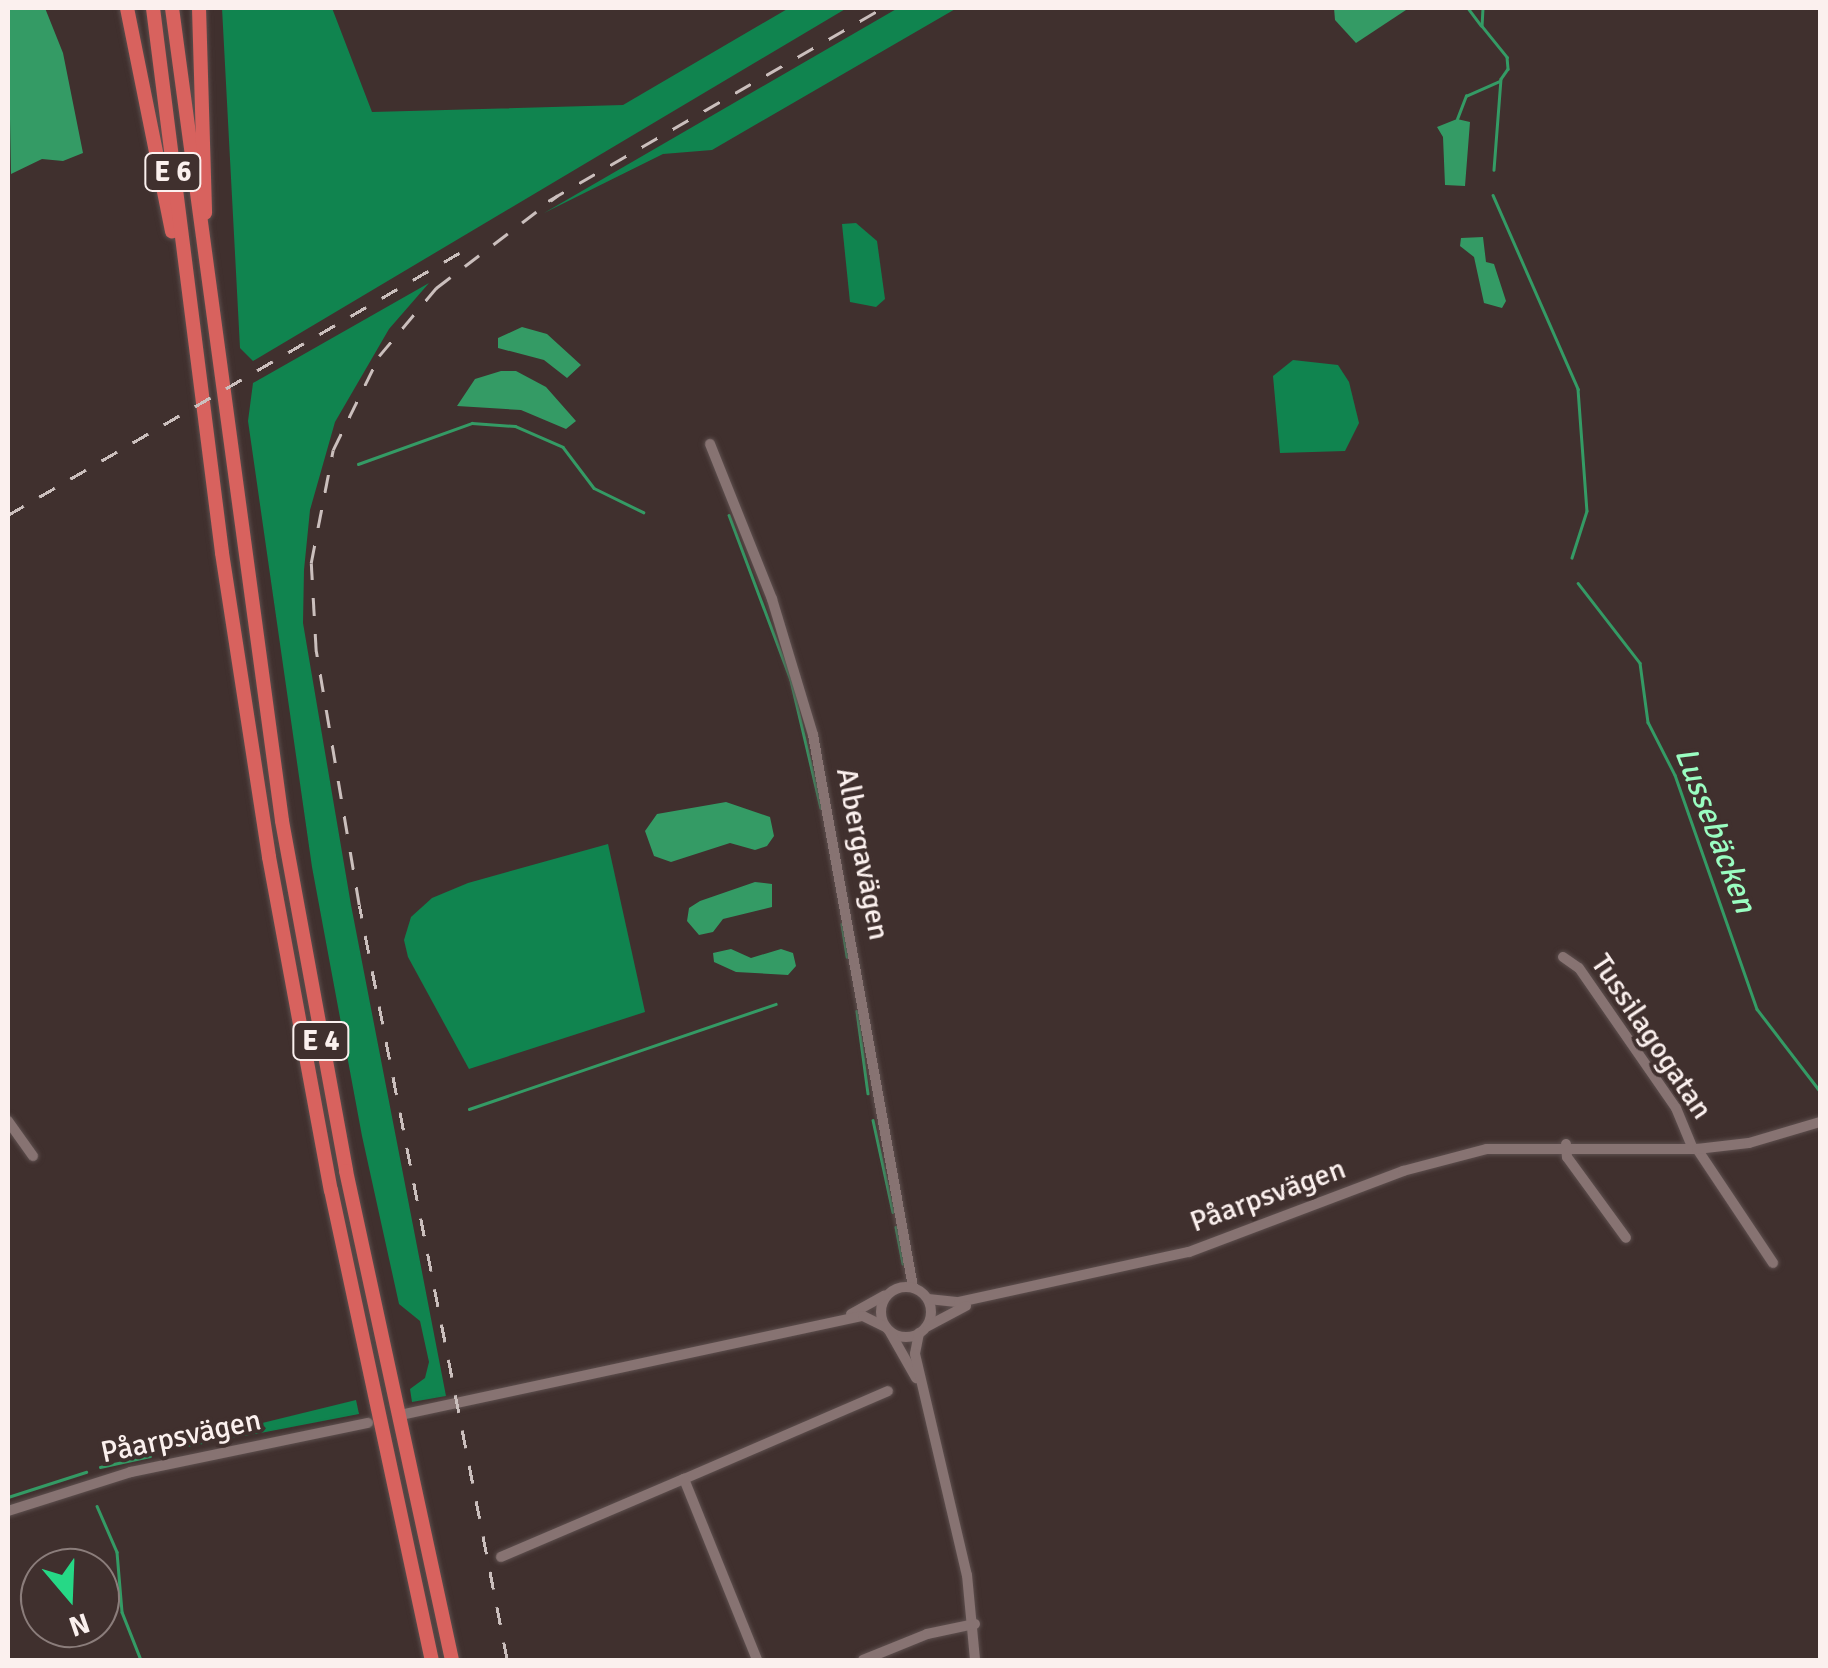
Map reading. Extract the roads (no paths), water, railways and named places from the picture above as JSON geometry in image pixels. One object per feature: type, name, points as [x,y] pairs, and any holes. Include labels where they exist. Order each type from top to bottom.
[{"type":"highway","name":"E 6","points":[[154,8],[194,338]]},
{"type":"highway","name":"E 6","points":[[172,8],[206,284]]},
{"type":"highway","name":"E 4","points":[[199,8],[206,284],[248,609],[309,976],[452,1660]]},
{"type":"highway","name":"E 4","points":[[126,10],[194,338],[247,720],[296,1008],[432,1660]]},
{"type":"street","name":"Albergavägen","points":[[710,444],[772,600],[812,735],[913,1287]]},
{"type":"street","name":"Tussilagogatan","points":[[1562,958],[1579,968],[1666,1095],[1695,1149]]},
{"type":"street","points":[[8,1122],[33,1156]]},
{"type":"street","name":"Påarpsvägen","points":[[928,1299],[946,1304],[985,1297],[1220,1243],[1435,1160],[1504,1146],[1695,1149],[1749,1143],[1820,1122]]},
{"type":"street","points":[[1566,1144],[1567,1158],[1626,1238]]},
{"type":"street","points":[[1695,1149],[1773,1263]]},
{"type":"street","points":[[836,1322],[889,1293],[913,1287],[928,1299],[923,1330],[914,1350],[975,1624],[975,1660]]},
{"type":"street","points":[[889,1293],[881,1309],[925,1397]]},
{"type":"street","name":"Påarpsvägen","points":[[923,1330],[985,1297]]},
{"type":"street","points":[[405,1414],[836,1322],[871,1317],[888,1329],[923,1330]]},
{"type":"street","points":[[501,1557],[888,1391]]},
{"type":"street","name":"Påarpsvägen","points":[[8,1510],[131,1472],[368,1422]]},
{"type":"street","points":[[684,1479],[757,1660]]},
{"type":"street","points":[[863,1660],[927,1634],[975,1624]]},
{"type":"waterway","name":"Lussebäcken","points":[[1468,8],[1481,25]]},
{"type":"waterway","name":"Lussebäcken","points":[[1483,8],[1482,26],[1507,57],[1508,69],[1501,79],[1494,170]]},
{"type":"waterway","points":[[1457,119],[1466,96],[1499,81]]},
{"type":"waterway","name":"Lussebäcken","points":[[1493,195],[1578,389],[1587,511],[1572,558]]},
{"type":"waterway","points":[[358,464],[472,423],[515,426],[563,447],[594,488],[643,512]]},
{"type":"waterway","points":[[729,515],[791,680],[821,808]]},
{"type":"waterway","name":"Lussebäcken","points":[[1578,583],[1640,663],[1648,722],[1675,775],[1757,1009],[1820,1091]]},
{"type":"waterway","points":[[842,924],[847,957]]},
{"type":"waterway","points":[[469,1109],[776,1004]]},
{"type":"waterway","points":[[857,1011],[868,1093]]},
{"type":"waterway","points":[[873,1120],[893,1212]]},
{"type":"waterway","points":[[896,1227],[903,1263]]},
{"type":"waterway","points":[[100,1467],[150,1456]]},
{"type":"waterway","points":[[8,1497],[86,1472]]},
{"type":"waterway","points":[[97,1506],[117,1552],[122,1612],[141,1660]]},
{"type":"railway","points":[[548,201],[882,8]]},
{"type":"railway","points":[[507,1660],[359,905],[316,652],[311,563],[333,450],[379,356],[436,288],[558,195]]},
{"type":"railway","points":[[8,515],[466,249]]}]
